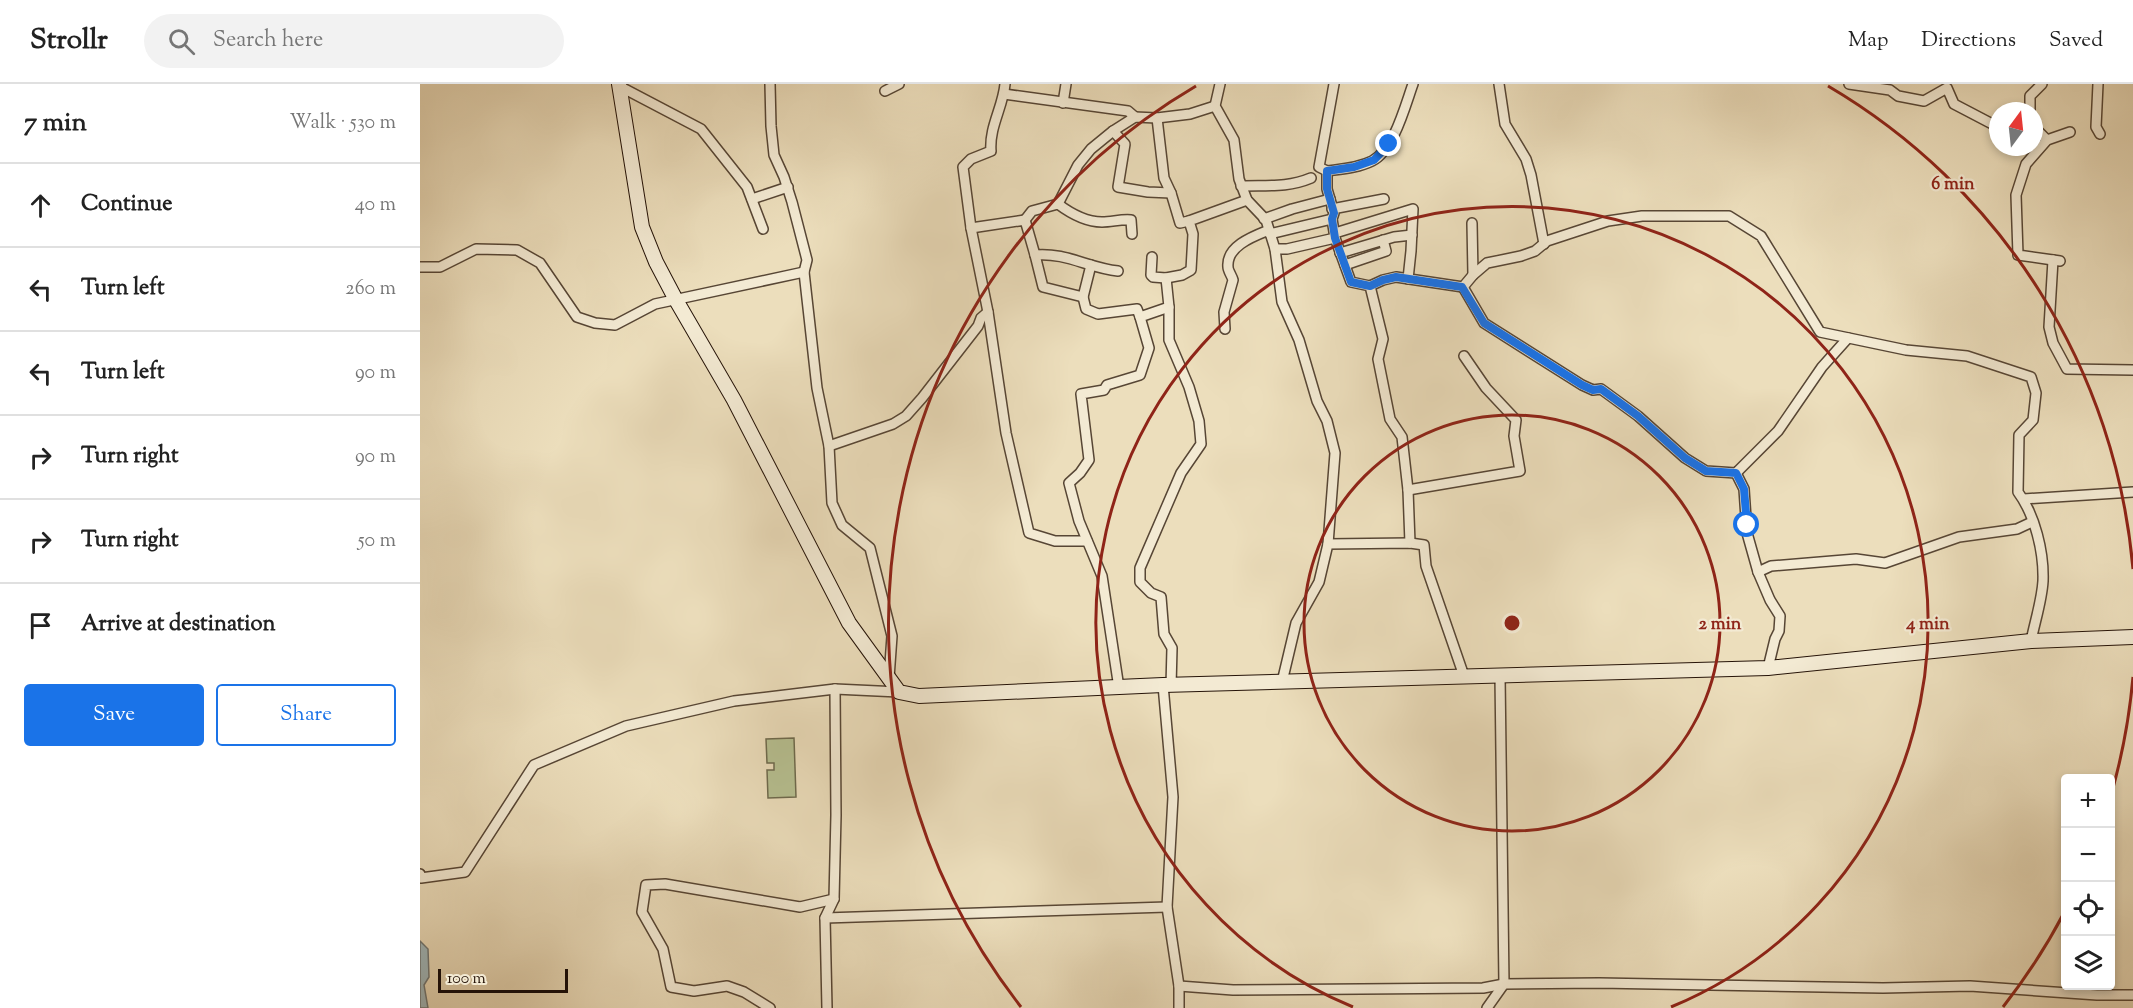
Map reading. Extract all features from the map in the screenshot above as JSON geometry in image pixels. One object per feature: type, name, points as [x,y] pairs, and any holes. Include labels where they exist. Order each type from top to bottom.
[{"type":"street","points":[[770,84],[774,155],[788,187],[807,260],[804,272],[817,388],[829,446],[832,503],[842,525],[870,548],[892,636],[888,678]]},
{"type":"street","points":[[885,91],[899,84]]},
{"type":"street","points":[[1063,103],[1066,84]]},
{"type":"street","points":[[1220,84],[1215,105],[1234,140],[1241,186],[1246,200],[1264,219],[1270,232],[1275,249],[1282,302],[1299,340],[1317,401],[1327,421],[1335,453],[1328,544],[1318,582],[1296,623],[1282,682]]},
{"type":"street","points":[[1334,84],[1319,158],[1319,167],[1327,171],[1354,167],[1374,160],[1389,144],[1413,84]]},
{"type":"street","points":[[1499,84],[1505,124],[1526,159],[1531,175],[1544,244]]},
{"type":"street","points":[[1849,84],[1879,87],[1890,90],[1898,96],[1924,101],[1948,86],[1954,104],[1989,122]]},
{"type":"street","points":[[2030,102],[2030,96],[2042,84]]},
{"type":"street","points":[[2098,84],[2096,127],[2100,134]]},
{"type":"street","points":[[619,85],[701,129],[747,187],[763,229]]},
{"type":"street","points":[[619,85],[642,227],[656,262],[734,400],[849,622],[899,692]]},
{"type":"street","points":[[1087,541],[1055,541],[1029,533],[1006,433],[988,312],[971,228],[963,167],[971,159],[991,151],[990,137],[1005,89],[1063,103],[1128,111],[1135,117]]},
{"type":"street","points":[[1058,204],[1078,165],[1091,149],[1135,117],[1157,118],[1190,114],[1215,105]]},
{"type":"street","points":[[1157,118],[1164,178],[1180,223],[1246,200]]},
{"type":"street","points":[[1113,131],[1125,144],[1118,187],[1170,193]]},
{"type":"street","points":[[2070,132],[2048,140],[2026,164],[2016,195],[2017,253],[2021,256],[2057,260],[2049,327],[2053,343],[2067,369],[2133,370]]},
{"type":"street","points":[[2043,136],[2048,140]]},
{"type":"street","points":[[1327,171],[1335,236],[1351,282],[1370,286],[1396,277],[1462,287]]},
{"type":"street","points":[[1241,186],[1273,184],[1286,186],[1311,178]]},
{"type":"street","points":[[752,199],[788,187]]},
{"type":"street","points":[[1264,219],[1292,209],[1383,199]]},
{"type":"street","points":[[971,228],[1025,220],[1032,211],[1058,204],[1082,218],[1101,222],[1131,220],[1132,234]]},
{"type":"street","points":[[1275,249],[1287,249],[1335,236],[1413,209],[1407,279]]},
{"type":"street","points":[[1462,287],[1487,263],[1521,256],[1535,251],[1544,244],[1608,221],[1642,216],[1729,216],[1761,236],[1820,332],[1906,350],[1967,356],[2031,377],[2036,393],[2032,420],[2019,435],[2018,492],[2024,499],[2038,537],[2043,581],[2031,641]]},
{"type":"street","points":[[1225,328],[1224,312],[1233,280],[1228,269],[1235,249],[1242,243],[1270,232],[1332,219]]},
{"type":"street","points":[[1025,220],[1043,287],[1083,297]]},
{"type":"street","points":[[1152,256],[1151,275],[1154,277],[1166,278],[1182,275],[1191,270],[1193,234],[1190,221]]},
{"type":"street","points":[[1472,223],[1473,275]]},
{"type":"street","points":[[1340,253],[1383,240],[1412,235]]},
{"type":"street","points":[[1345,265],[1386,251],[1383,240]]},
{"type":"street","points":[[420,267],[440,267],[476,249],[517,250],[540,263],[577,317],[595,323],[615,325],[655,304],[804,272]]},
{"type":"street","points":[[1035,255],[1056,255],[1099,269],[1118,271]]},
{"type":"street","points":[[1091,265],[1083,297],[1086,309],[1098,314],[1137,309],[1149,348],[1140,375],[1107,385],[1104,390],[1081,394],[1089,460],[1069,483],[1079,521],[1102,576],[1119,688]]},
{"type":"street","points":[[1166,278],[1169,340],[1190,387],[1199,421],[1201,444],[1181,473],[1140,568],[1140,582],[1151,593],[1161,597],[1164,634],[1172,648],[1167,686],[1173,797],[1167,907],[1179,986],[1179,1008]]},
{"type":"street","points":[[1370,286],[1383,339],[1378,359],[1380,375],[1390,419],[1402,437],[1408,490],[1410,543]]},
{"type":"street","points":[[1462,287],[1484,323],[1582,385],[1593,390],[1601,389],[1638,416],[1685,458],[1706,471],[1736,473],[1778,431],[1822,367],[1848,338]]},
{"type":"street","points":[[1140,317],[1169,308]]},
{"type":"street","points":[[829,446],[885,427],[906,416],[988,312]]},
{"type":"street","points":[[1408,490],[1520,471],[1514,436],[1515,420],[1486,388],[1464,356]]},
{"type":"street","points":[[1736,473],[1744,489],[1747,533],[1758,572],[1780,616],[1779,631],[1768,668]]},
{"type":"street","points":[[2024,499],[2133,492]]},
{"type":"street","points":[[1758,572],[1771,566],[1856,559],[1885,563],[1959,537],[2017,529],[2032,522]]},
{"type":"street","points":[[1328,544],[1410,543],[1424,545],[1426,566],[1464,676]]},
{"type":"street","points":[[420,877],[465,872],[534,765],[626,726],[734,701],[835,689],[899,692],[919,696],[1282,682],[1768,668],[2031,641],[2133,637]]},
{"type":"street","points":[[1487,1008],[1504,984],[1500,676]]},
{"type":"street","points":[[827,1008],[825,918],[834,899],[835,689]]},
{"type":"street","points":[[770,1008],[744,992],[727,986],[694,991],[671,987],[663,949],[642,912],[646,885],[665,884],[801,907],[834,899]]},
{"type":"street","points":[[825,918],[1167,907]]},
{"type":"street","points":[[1179,986],[1233,990],[1483,988],[1504,984],[1599,983],[1883,988],[1970,986],[2097,995],[2133,995]]},
{"type":"green space","points":[[794,738],[796,797],[768,798],[767,770],[774,770],[774,763],[767,763],[766,739]]},
{"type":"water","points":[[420,941],[428,949],[429,977],[424,985],[428,1008],[420,1008]]},
{"type":"route","points":[[1389,144],[1374,160],[1354,167],[1327,171],[1327,189],[1334,213],[1332,219],[1335,238],[1351,282],[1370,286],[1396,277],[1462,287],[1484,323],[1582,385],[1593,390],[1601,389],[1638,416],[1685,458],[1706,471],[1736,473],[1744,489],[1747,525]]}]
